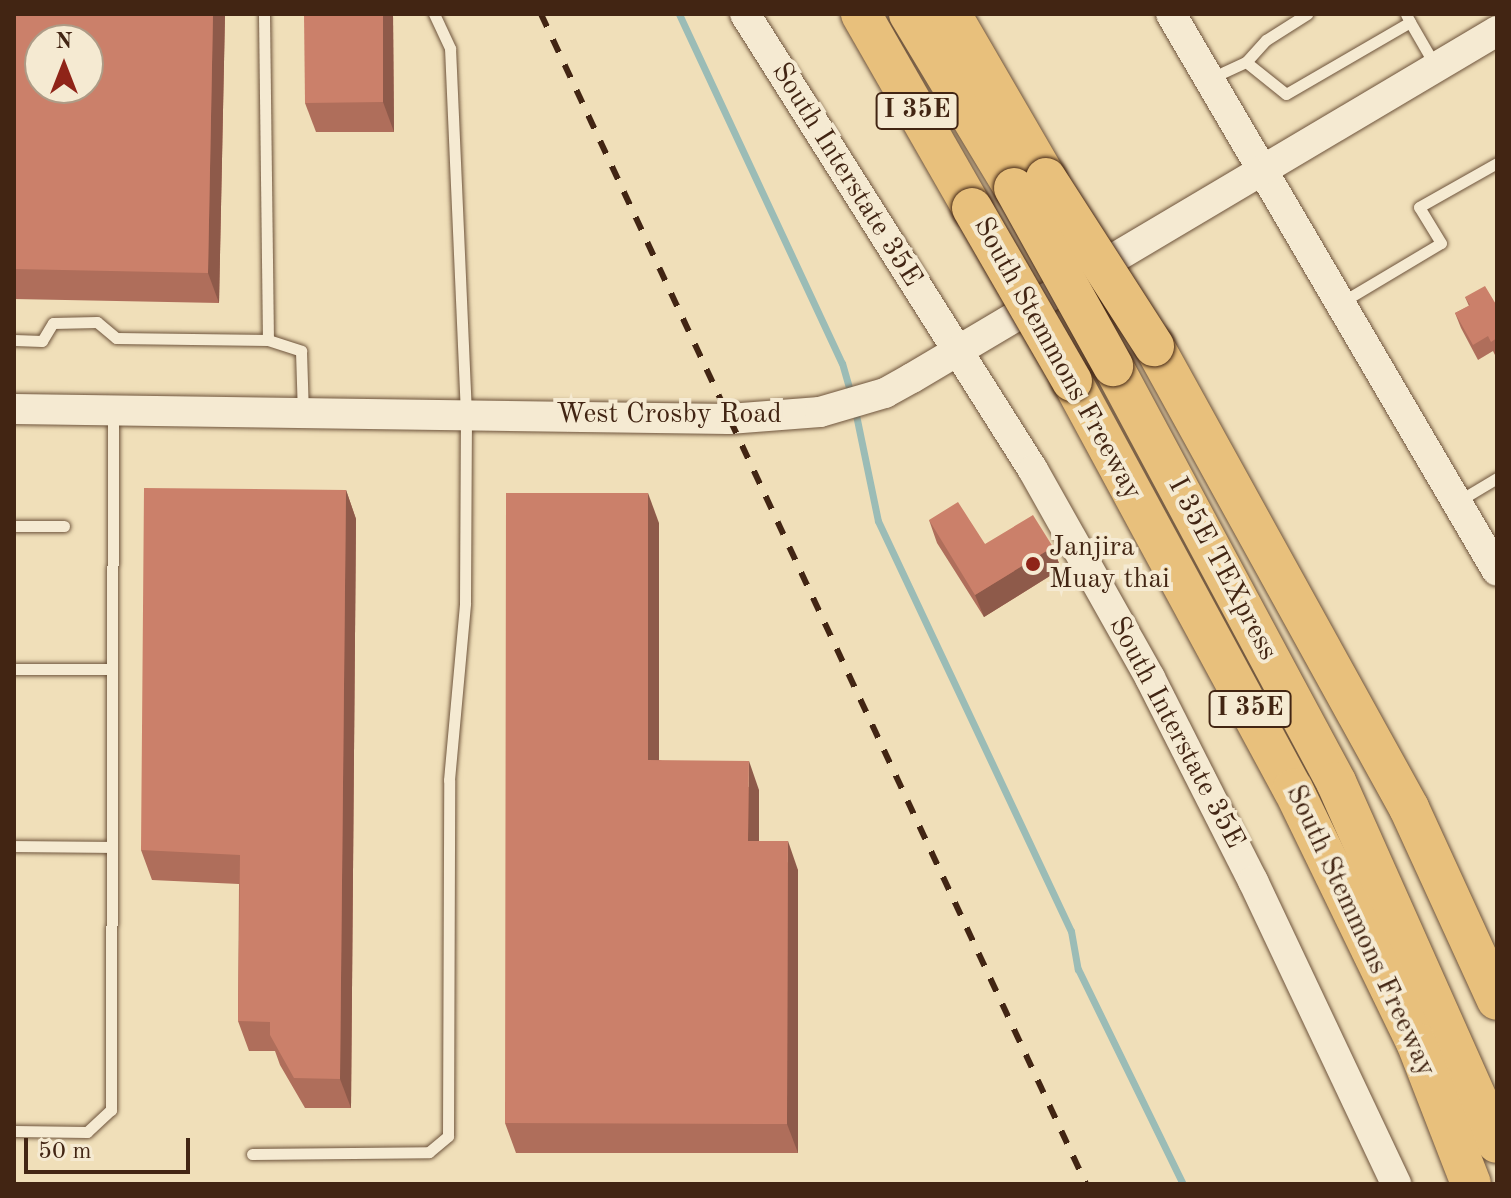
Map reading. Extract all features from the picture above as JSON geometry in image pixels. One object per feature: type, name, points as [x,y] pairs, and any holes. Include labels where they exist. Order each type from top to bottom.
[{"type":"highway","name":"South Stemmons Freeway","points":[[861,14],[1072,381],[1293,789],[1416,1042],[1471,1184]]},
{"type":"highway","name":"I 35E TEXpress","points":[[909,14],[1030,183],[1113,366],[1336,782],[1497,1143]]},
{"type":"highway","name":"I 35E","points":[[951,14],[1030,183],[1154,346],[1409,808],[1497,1000]]},
{"type":"main road","points":[[1171,14],[1262,174],[1494,559]]},
{"type":"main road","name":"South Interstate 35E","points":[[748,19],[1033,470],[1150,678],[1253,881],[1396,1184]]},
{"type":"main road","name":"West Crosby Road","points":[[14,409],[729,419],[820,412],[885,393],[1262,174],[1497,31]]},
{"type":"lane","points":[[264,14],[268,340]]},
{"type":"lane","points":[[252,1154],[429,1152],[448,1136],[449,780],[465,603],[466,414],[450,48],[434,14]]},
{"type":"lane","points":[[1208,79],[1246,62],[1266,40],[1307,14]]},
{"type":"lane","points":[[1246,62],[1270,85],[1286,94],[1408,18],[1436,68]]},
{"type":"lane","points":[[1341,302],[1441,243],[1419,207],[1497,163]]},
{"type":"lane","points":[[14,340],[42,341],[53,323],[97,322],[116,338],[268,340],[301,351],[303,413]]},
{"type":"lane","points":[[14,1131],[87,1132],[111,1110],[113,411]]},
{"type":"lane","points":[[1457,502],[1497,478]]},
{"type":"lane","points":[[14,526],[64,526]]},
{"type":"lane","points":[[14,669],[112,669]]},
{"type":"lane","points":[[14,846],[112,847]]},
{"type":"building","points":[[14,14],[213,14],[208,273],[14,269]]},
{"type":"building","points":[[304,14],[383,14],[383,102],[305,103]]},
{"type":"building","points":[[1485,286],[1497,306],[1497,338],[1491,342],[1488,336],[1473,345],[1455,313],[1470,305],[1465,297]]},
{"type":"building","points":[[144,488],[346,490],[340,1079],[294,1078],[270,1035],[270,1022],[238,1021],[240,855],[141,850]]},
{"type":"building","points":[[506,493],[648,493],[648,760],[749,761],[748,841],[788,841],[787,1124],[505,1123]]},
{"type":"building","points":[[958,502],[985,544],[1033,515],[1053,547],[975,595],[929,520]]},
{"type":"waterway","points":[[679,14],[842,363],[851,394]]},
{"type":"waterway","points":[[855,410],[878,521],[1071,931],[1078,969],[1183,1184]]},
{"type":"railway","points":[[541,14],[1086,1184]]},
{"type":"place","name":"Janjira Muay thai","points":[[1033,564]]}]
